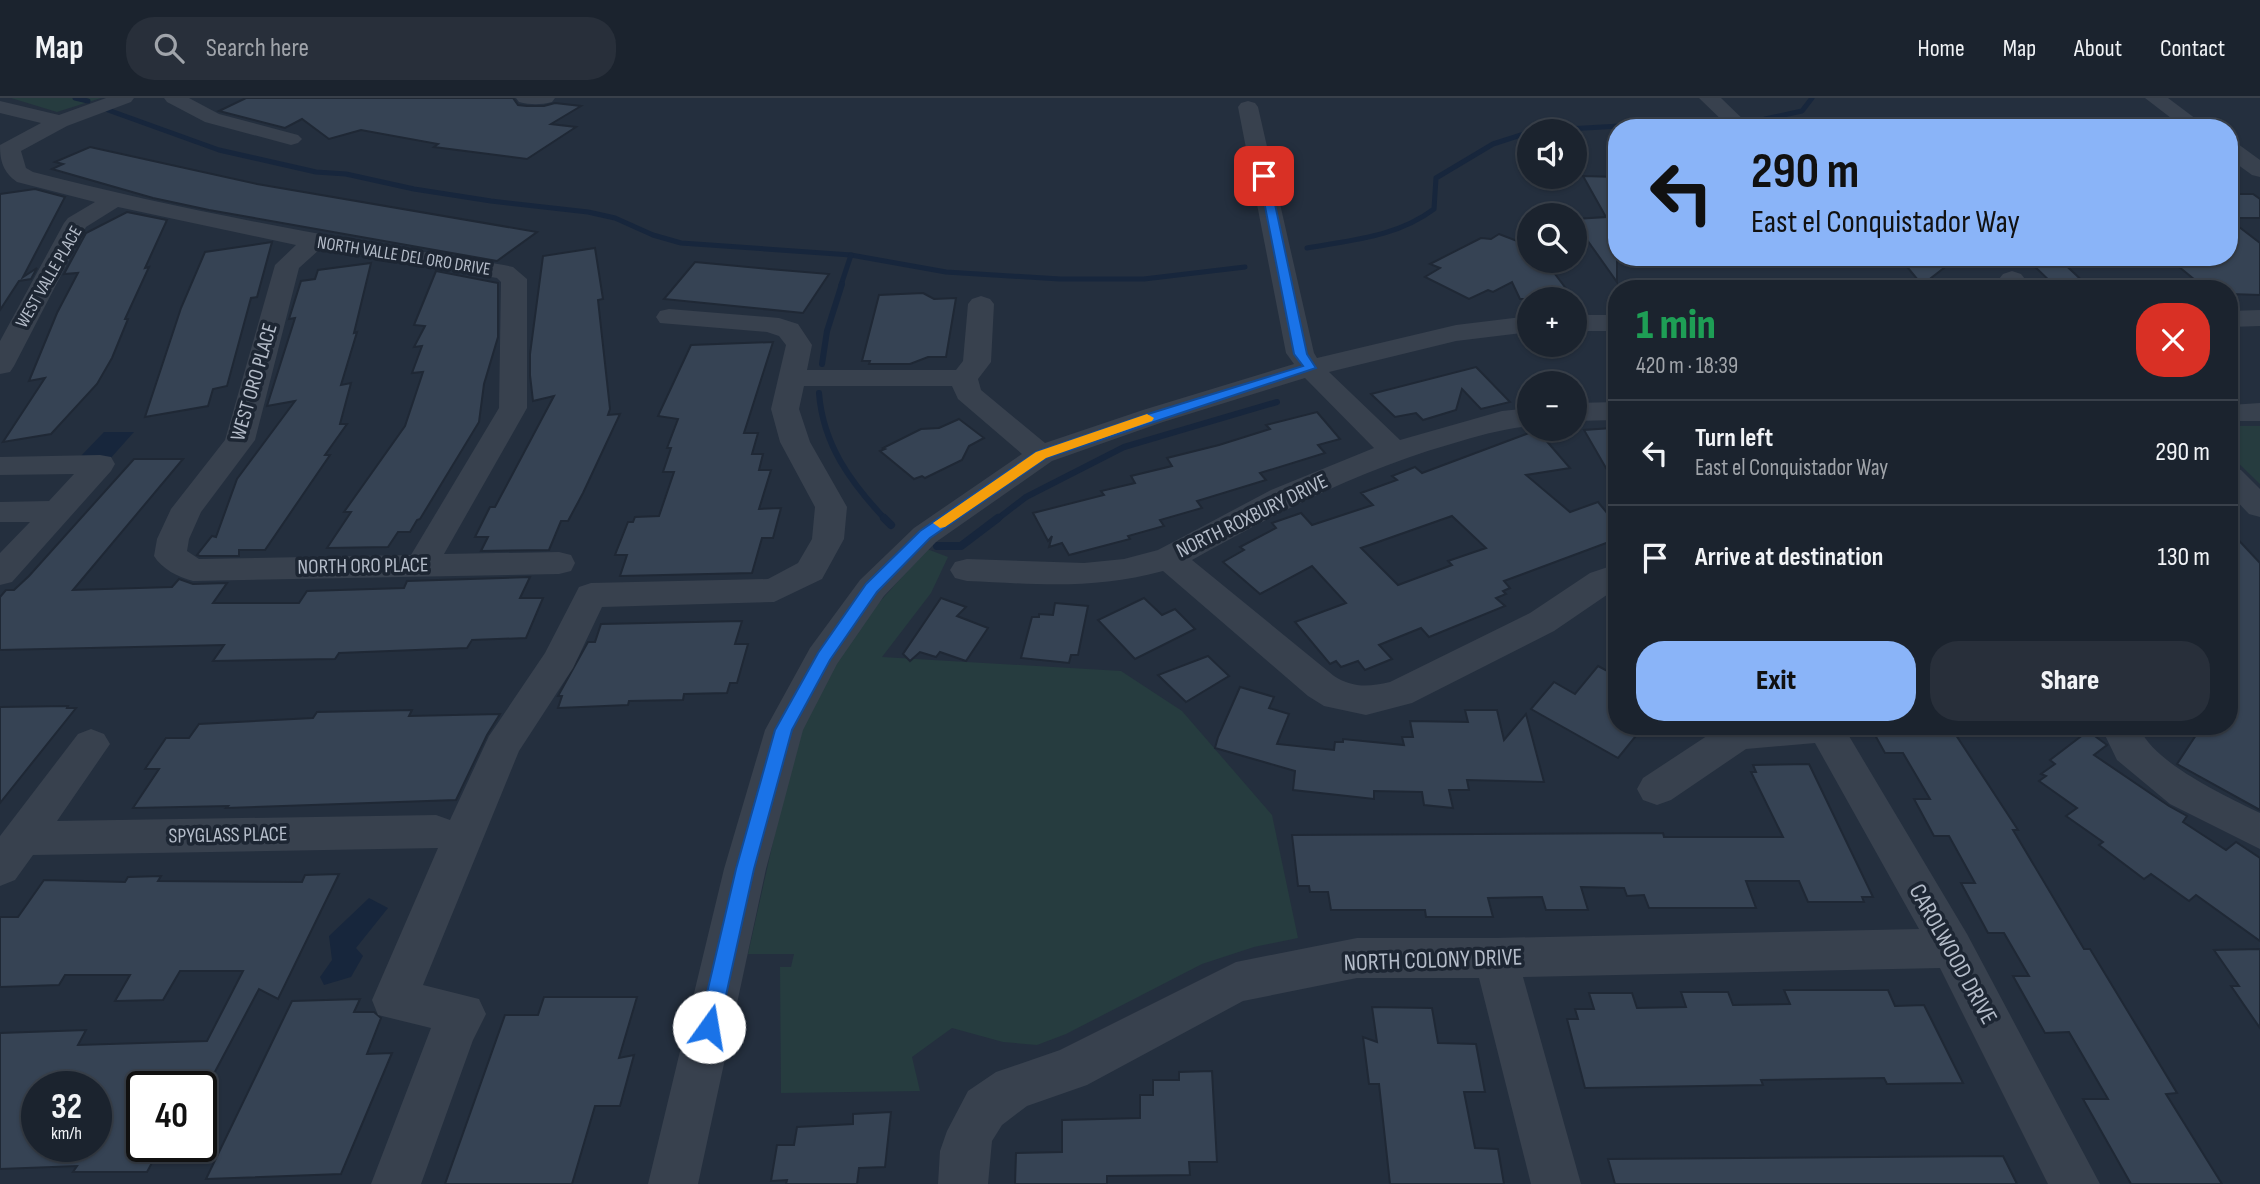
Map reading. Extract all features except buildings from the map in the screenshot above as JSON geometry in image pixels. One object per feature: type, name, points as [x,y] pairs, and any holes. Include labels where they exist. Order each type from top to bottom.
[{"type":"street","points":[[4,150],[60,122],[124,98]]},
{"type":"street","points":[[174,98],[212,118],[291,139]]},
{"type":"street","points":[[526,98],[545,98]]},
{"type":"street","points":[[1709,98],[1732,119]]},
{"type":"street","points":[[2155,98],[2185,119]]},
{"type":"street","points":[[1246,101],[1300,354],[1310,368],[1394,451]]},
{"type":"street","points":[[0,107],[60,122]]},
{"type":"street","name":"NORTH VALLE DEL ORO DRIVE","points":[[4,150],[16,171],[12,177],[112,201],[314,242],[504,272],[514,279],[513,408],[422,564]]},
{"type":"street","points":[[2238,155],[2260,170]]},
{"type":"street","name":"WEST VALLE PLACE","points":[[0,366],[76,223],[112,201]]},
{"type":"street","name":"WEST ORO PLACE","points":[[170,556],[171,538],[177,522],[240,440],[287,265],[314,242]]},
{"type":"street","points":[[964,378],[977,362],[981,304]]},
{"type":"street","points":[[396,1184],[453,1031],[463,1014],[394,1000],[502,746],[560,659],[591,595],[774,590],[810,571],[828,540],[831,507],[795,442],[785,409],[799,345],[789,330],[770,324],[669,317]]},
{"type":"street","points":[[2238,319],[2260,318]]},
{"type":"street","points":[[1587,323],[1608,323]]},
{"type":"street","points":[[673,1184],[745,869],[784,730],[823,657],[872,588],[925,535],[1041,455],[1153,416],[1310,368],[1456,333],[1517,326]]},
{"type":"street","points":[[792,378],[964,378]]},
{"type":"street","points":[[964,378],[968,393],[1041,455]]},
{"type":"street","points":[[1587,412],[1608,411]]},
{"type":"street","points":[[2238,413],[2260,412]]},
{"type":"street","name":"NORTH ROXBURY DRIVE","points":[[967,570],[1084,573],[1124,570],[1169,558],[1282,497],[1394,451],[1502,420],[1517,418]]},
{"type":"street","points":[[0,466],[100,464],[0,574]]},
{"type":"street","points":[[2238,485],[2260,507]]},
{"type":"street","points":[[0,512],[56,511]]},
{"type":"street","name":"NORTH ORO PLACE","points":[[170,556],[193,570],[422,564],[559,564]]},
{"type":"street","points":[[1169,558],[1315,681],[1349,706],[1399,693],[1542,622],[1608,579]]},
{"type":"street","points":[[1657,789],[1738,735]]},
{"type":"street","name":"CAROLWOOD DRIVE","points":[[1830,735],[1952,948],[2075,1184]]},
{"type":"street","points":[[2124,735],[2130,750],[2184,793],[2260,832]]},
{"type":"street","points":[[11,853],[91,744]]},
{"type":"street","name":"SPYGLASS PLACE","points":[[11,853],[436,832]]},
{"type":"street","name":"NORTH COLONY DRIVE","points":[[963,1184],[965,1151],[972,1112],[985,1108],[1013,1088],[1070,1069],[1236,982],[1357,958],[1496,958],[1952,948]]},
{"type":"street","points":[[1496,958],[1556,1184]]},
{"type":"green space","points":[[11,98],[101,98],[57,112]]},
{"type":"green space","points":[[2238,426],[2260,426],[2260,484],[2238,463]]},
{"type":"green space","points":[[927,549],[948,557],[931,593],[882,657],[1121,671],[1182,711],[1272,815],[1298,938],[1254,947],[1202,964],[1066,1034],[1037,1045],[1003,1042],[952,1028],[912,1057],[920,1091],[781,1093],[780,967],[791,967],[794,954],[748,954],[792,757],[808,711],[859,625]]},
{"type":"water","points":[[104,432],[134,432],[109,460],[77,460]]},
{"type":"water","points":[[369,898],[388,908],[356,948],[363,956],[351,977],[324,985],[320,977],[332,960],[329,936]]},
{"type":"waterway","points":[[75,98],[88,101]]},
{"type":"waterway","points":[[1765,119],[1802,111],[1812,98]]},
{"type":"waterway","points":[[108,110],[219,150],[316,172],[346,174],[414,189],[491,201],[588,212],[615,218],[653,235],[681,243],[851,255]]},
{"type":"waterway","points":[[1587,128],[1608,127]]},
{"type":"waterway","points":[[1307,248],[1357,240],[1405,226],[1434,209],[1436,178],[1493,144],[1517,136]]},
{"type":"waterway","points":[[841,285],[851,255]]},
{"type":"waterway","points":[[851,255],[946,272],[1060,279],[1144,279],[1245,267]]},
{"type":"waterway","points":[[822,364],[827,331],[842,284]]},
{"type":"waterway","points":[[819,393],[826,430],[841,462],[861,492],[886,520]]},
{"type":"waterway","points":[[996,520],[1026,497],[1124,447],[1277,402]]},
{"type":"waterway","points":[[937,546],[961,546],[998,518]]},
{"type":"waterway","points":[[886,520],[891,525]]},
{"type":"slow traffic","points":[[940,523],[1041,455],[1147,418]]},
{"type":"route","points":[[709,1027],[745,869],[784,730],[823,657],[872,588],[925,535],[983,492],[1041,455],[1153,416],[1310,368],[1300,354],[1264,176]]}]
